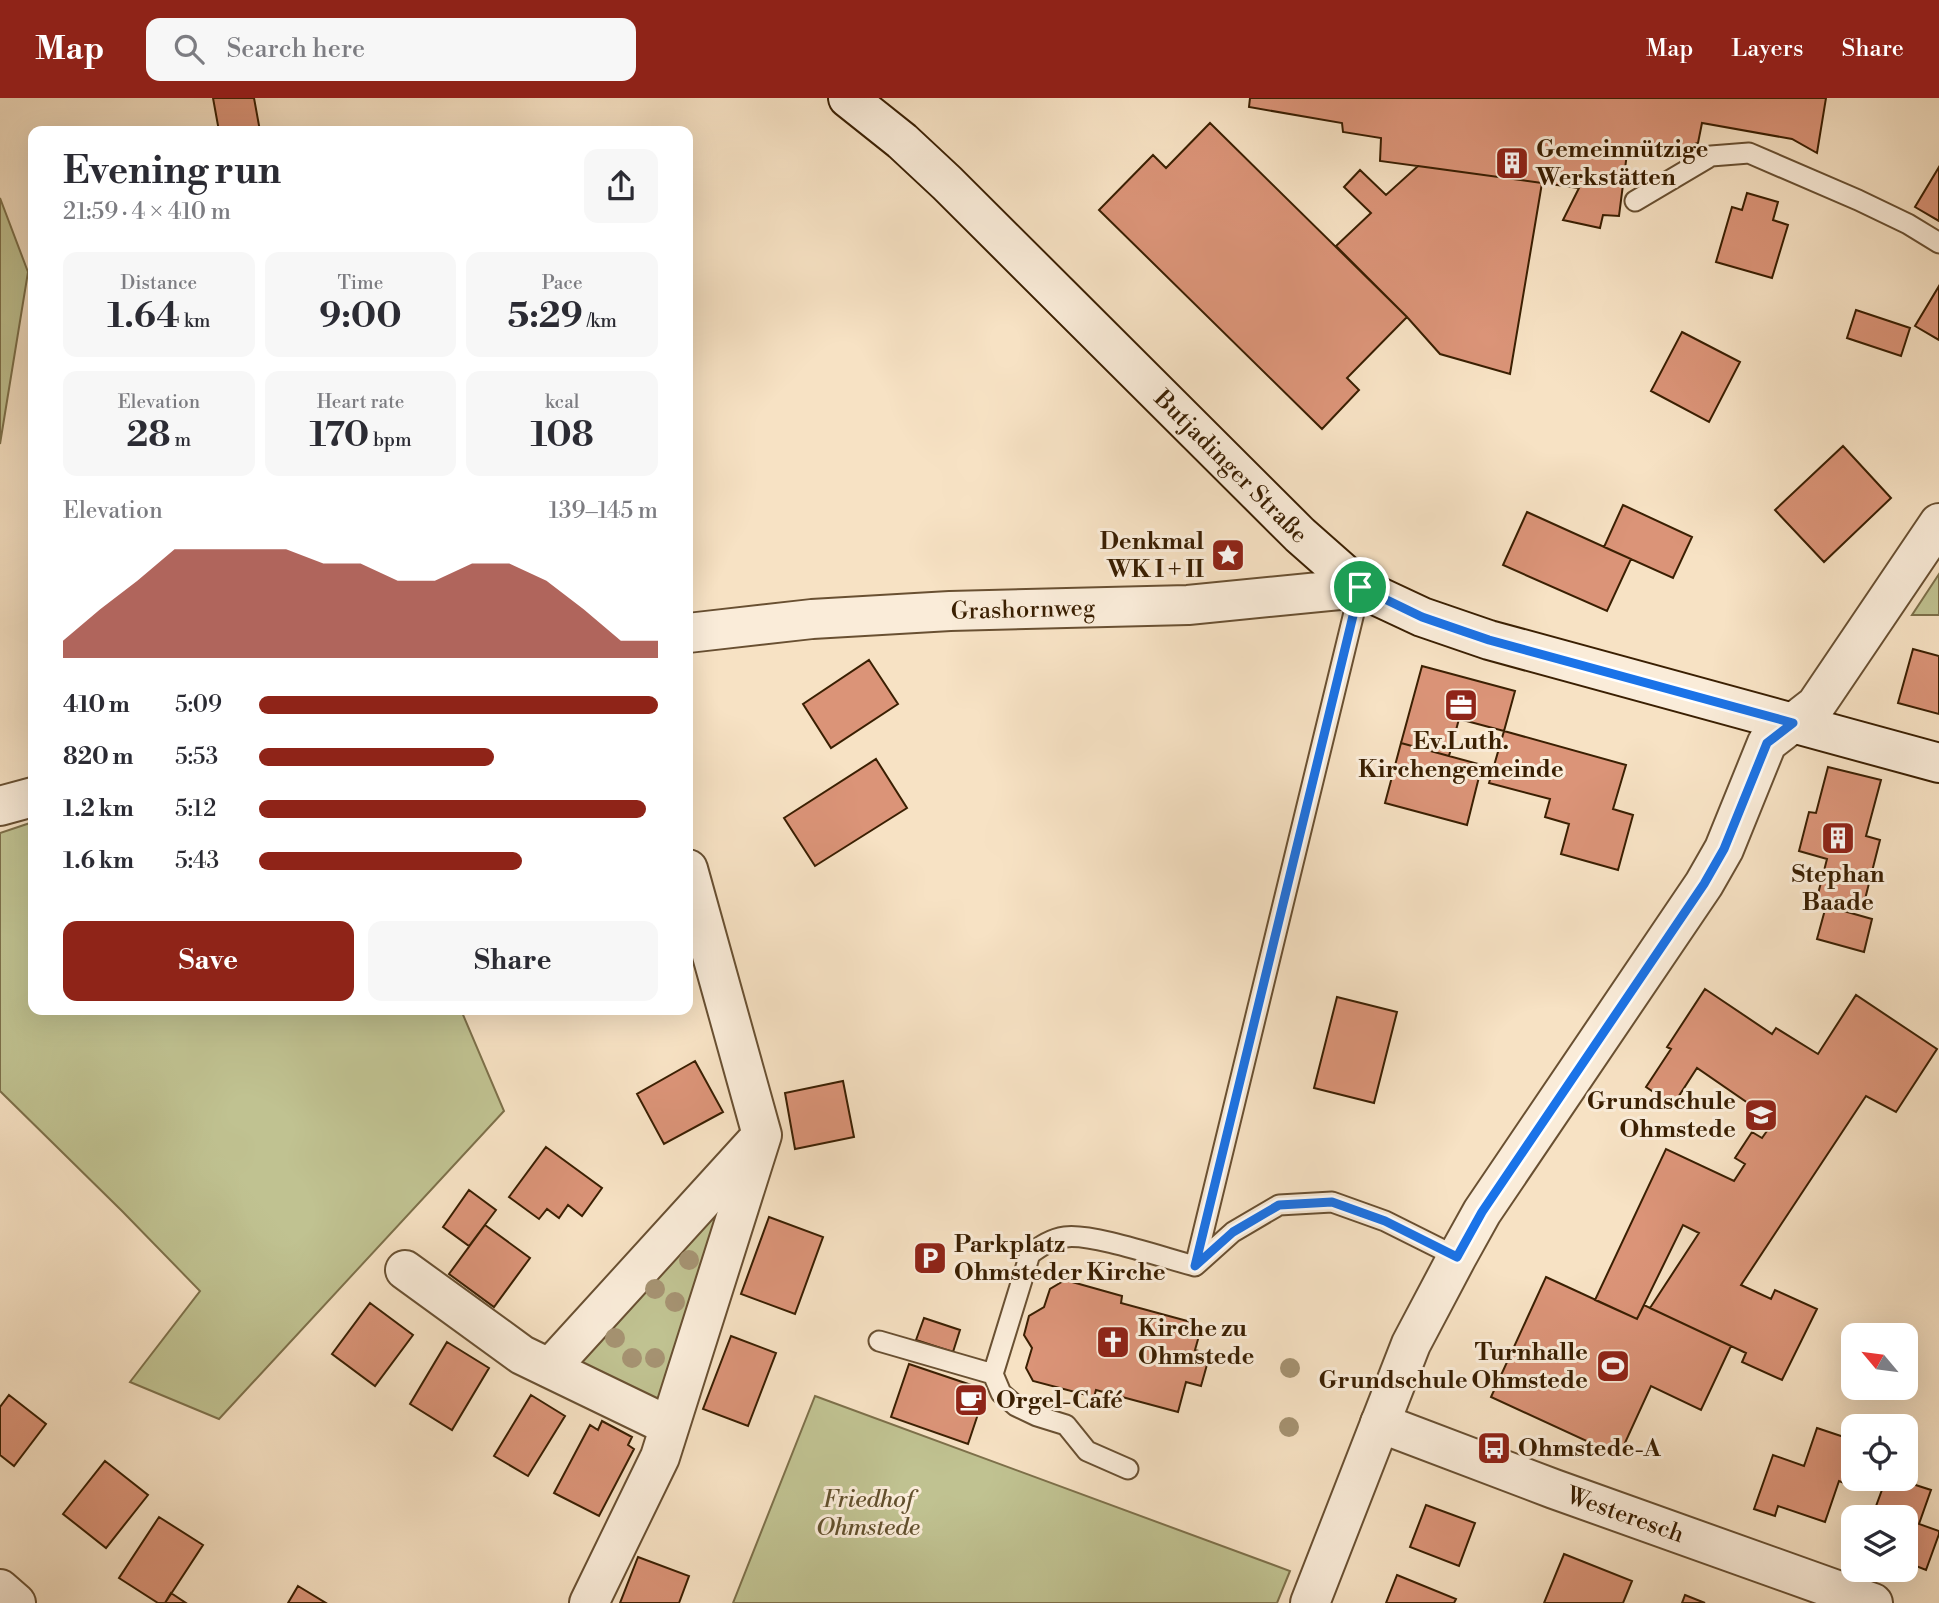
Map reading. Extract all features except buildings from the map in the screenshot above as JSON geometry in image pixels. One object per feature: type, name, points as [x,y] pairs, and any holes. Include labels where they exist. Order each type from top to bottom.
[{"type":"street","name":"Butjadinger Straße","points":[[848,98],[902,141],[947,183],[1300,535],[1360,587],[1422,617],[1489,640],[1939,762]]},
{"type":"street","points":[[1310,1603],[1411,1344],[1482,1212],[1704,884],[1724,849],[1767,743],[1816,705],[1939,523]]},
{"type":"street","name":"Grashornweg","points":[[693,632],[812,619],[936,612],[1188,605],[1360,587]]},
{"type":"street","points":[[0,806],[28,798]]},
{"type":"street","points":[[589,1603],[660,1457],[762,1135],[693,887]]},
{"type":"street","points":[[550,1368],[762,1135]]},
{"type":"street","points":[[405,1270],[522,1355],[670,1426]]},
{"type":"street","name":"Westeresch","points":[[1380,1423],[1554,1489],[1873,1603]]},
{"type":"street","points":[[0,1589],[16,1603]]},
{"type":"lane","points":[[1635,201],[1710,156],[1749,153],[1858,200],[1908,224],[1939,243]]},
{"type":"lane","points":[[1195,1266],[1360,587]]},
{"type":"lane","points":[[1195,1266],[1233,1232],[1279,1205],[1332,1202],[1385,1221],[1457,1257]]},
{"type":"lane","points":[[1128,1469],[1087,1451],[1066,1425],[1016,1406],[1001,1393],[993,1374],[1030,1254],[1049,1241],[1067,1237],[1089,1238],[1195,1266]]},
{"type":"lane","points":[[879,1341],[993,1374]]},
{"type":"green space","points":[[0,198],[28,272],[0,444]]},
{"type":"green space","points":[[1939,574],[1939,615],[1912,615]]},
{"type":"green space","points":[[28,824],[28,1015],[463,1015],[504,1111],[219,1419],[130,1382],[200,1291],[0,1091],[0,833]]},
{"type":"green space","points":[[732,1186],[663,1406],[573,1363]]},
{"type":"green space","name":"Friedhof Ohmstede","points":[[815,1396],[1290,1571],[1277,1603],[733,1603]]},
{"type":"place","name":"Gemeinnützige Werkstätten","points":[[1512,163]]},
{"type":"place","name":"Denkmal WK I + II","points":[[1228,555]]},
{"type":"place","name":"Ev.Luth. Kirchengemeinde","points":[[1461,705]]},
{"type":"place","name":"Stephan Baade","points":[[1838,838]]},
{"type":"place","name":"Grundschule Ohmstede","points":[[1761,1115]]},
{"type":"place","name":"Parkplatz Ohmsteder Kirche","points":[[930,1258]]},
{"type":"place","name":"Kirche zu Ohmstede","points":[[1113,1342]]},
{"type":"place","name":"Turnhalle Grundschule Ohmstede","points":[[1613,1366]]},
{"type":"place","name":"Orgel-Café","points":[[971,1400]]},
{"type":"place","name":"Ohmstede-A","points":[[1494,1448]]},
{"type":"route","points":[[1360,587],[1422,617],[1489,640],[1793,723],[1767,743],[1724,849],[1704,884],[1482,1212],[1457,1257],[1385,1221],[1332,1202],[1279,1205],[1233,1232],[1195,1266],[1329,713],[1360,587]]}]
